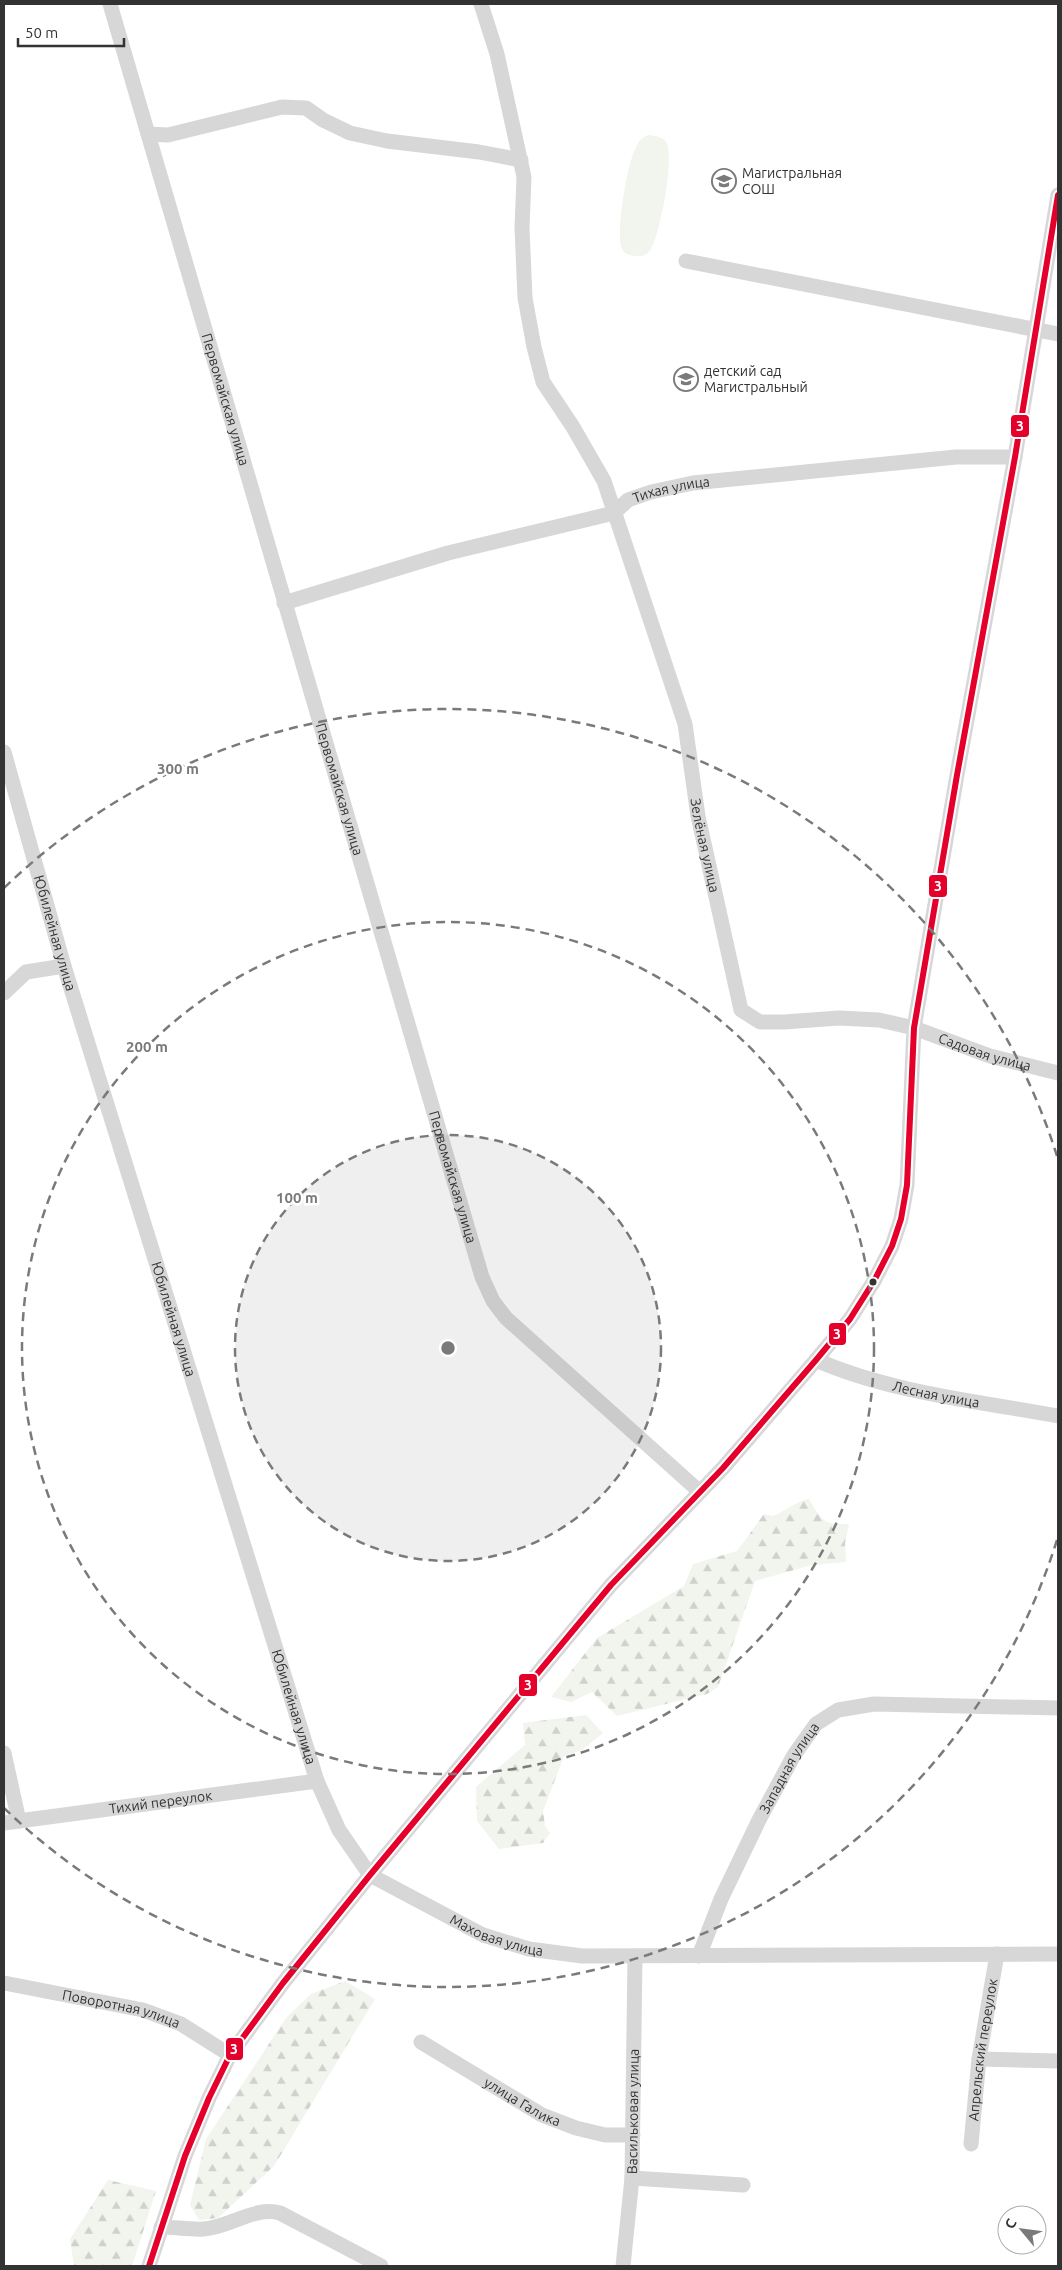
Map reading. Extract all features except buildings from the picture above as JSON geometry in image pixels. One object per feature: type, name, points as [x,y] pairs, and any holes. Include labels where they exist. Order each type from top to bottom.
[{"type":"street","name":"Первомайская улица","points":[[110,4],[482,1278],[493,1301],[506,1318],[700,1492]]},
{"type":"street","name":"Зелёная улица","points":[[481,4],[498,54],[524,177],[522,228],[525,298],[543,382],[573,427],[604,481],[685,724],[698,816],[741,1010],[760,1022],[839,1018],[879,1020],[914,1028]]},
{"type":"street","points":[[148,134],[168,136],[282,107],[298,107],[306,108],[323,120],[350,133],[387,141],[479,152],[521,160]]},
{"type":"street","points":[[149,2266],[185,2156],[208,2098],[230,2055],[283,1983],[370,1875],[611,1585],[700,1492],[850,1319],[874,1281],[892,1246],[901,1219],[907,1185],[914,1028],[1058,195]]},
{"type":"street","points":[[686,261],[1058,334]]},
{"type":"street","name":"Тихая улица","points":[[284,603],[448,553],[614,512],[628,500],[651,492],[693,483],[956,457],[1014,457]]},
{"type":"street","name":"Юбилейная улица","points":[[4,752],[64,966],[317,1781],[339,1830],[370,1875]]},
{"type":"street","points":[[4,993],[26,972],[64,966]]},
{"type":"street","name":"Садовая улица","points":[[914,1028],[990,1056],[1058,1073]]},
{"type":"street","name":"Лесная улица","points":[[816,1360],[880,1384],[1058,1416]]},
{"type":"street","name":"Западная улица","points":[[699,1956],[721,1899],[759,1820],[794,1755],[816,1724],[838,1710],[874,1704],[1058,1708]]},
{"type":"street","points":[[4,1753],[11,1822]]},
{"type":"street","name":"Тихий переулок","points":[[11,1822],[317,1781]]},
{"type":"street","name":"Маховая улица","points":[[370,1875],[484,1935],[529,1949],[582,1956],[635,1956]]},
{"type":"street","name":"Апрельский переулок","points":[[971,2144],[979,2059],[997,1954]]},
{"type":"street","points":[[635,1956],[1058,1954]]},
{"type":"street","name":"Васильковая улица","points":[[623,2266],[632,2178],[635,1956]]},
{"type":"street","name":"Поворотная улица","points":[[4,1983],[143,2010],[181,2024],[230,2055]]},
{"type":"street","name":"улица Галика","points":[[421,2042],[542,2115],[576,2128],[605,2135],[633,2135]]},
{"type":"street","points":[[979,2059],[1058,2061]]},
{"type":"street","points":[[632,2178],[743,2185]]},
{"type":"street","points":[[161,2227],[204,2229],[227,2225],[270,2210],[280,2212],[381,2266]]},
{"type":"green space","points":[[648,135],[662,138],[666,141],[669,153],[669,166],[665,199],[653,244],[649,252],[642,256],[637,256],[626,254],[622,249],[620,242],[621,217],[631,160],[639,142]]},
{"type":"green space","points":[[809,1499],[824,1520],[833,1523],[849,1524],[845,1543],[846,1562],[812,1565],[755,1581],[718,1687],[707,1694],[617,1716],[592,1692],[571,1702],[551,1697],[597,1638],[684,1586],[693,1564],[737,1551],[764,1514],[773,1516]]},
{"type":"green space","points":[[586,1715],[603,1733],[582,1750],[564,1756],[543,1811],[545,1826],[550,1833],[543,1843],[499,1849],[477,1821],[476,1787],[525,1745],[523,1723]]},
{"type":"green space","points":[[345,1981],[375,1999],[274,2166],[218,2218],[199,2220],[190,2205],[206,2139],[286,2018],[311,1994]]},
{"type":"green space","points":[[108,2180],[156,2191],[132,2266],[74,2266],[70,2239]]},
{"type":"transit line","name":"3","points":[[149,2266],[185,2156],[209,2098],[230,2055],[283,1983],[370,1875],[611,1585],[723,1468],[850,1319],[874,1281],[892,1246],[901,1219],[907,1185],[914,1028],[957,775],[1015,457],[1058,195]]},
{"type":"place","name":"Магистральная СОШ","points":[[724,181]]},
{"type":"place","name":"детский сад Магистральный","points":[[686,379]]}]
